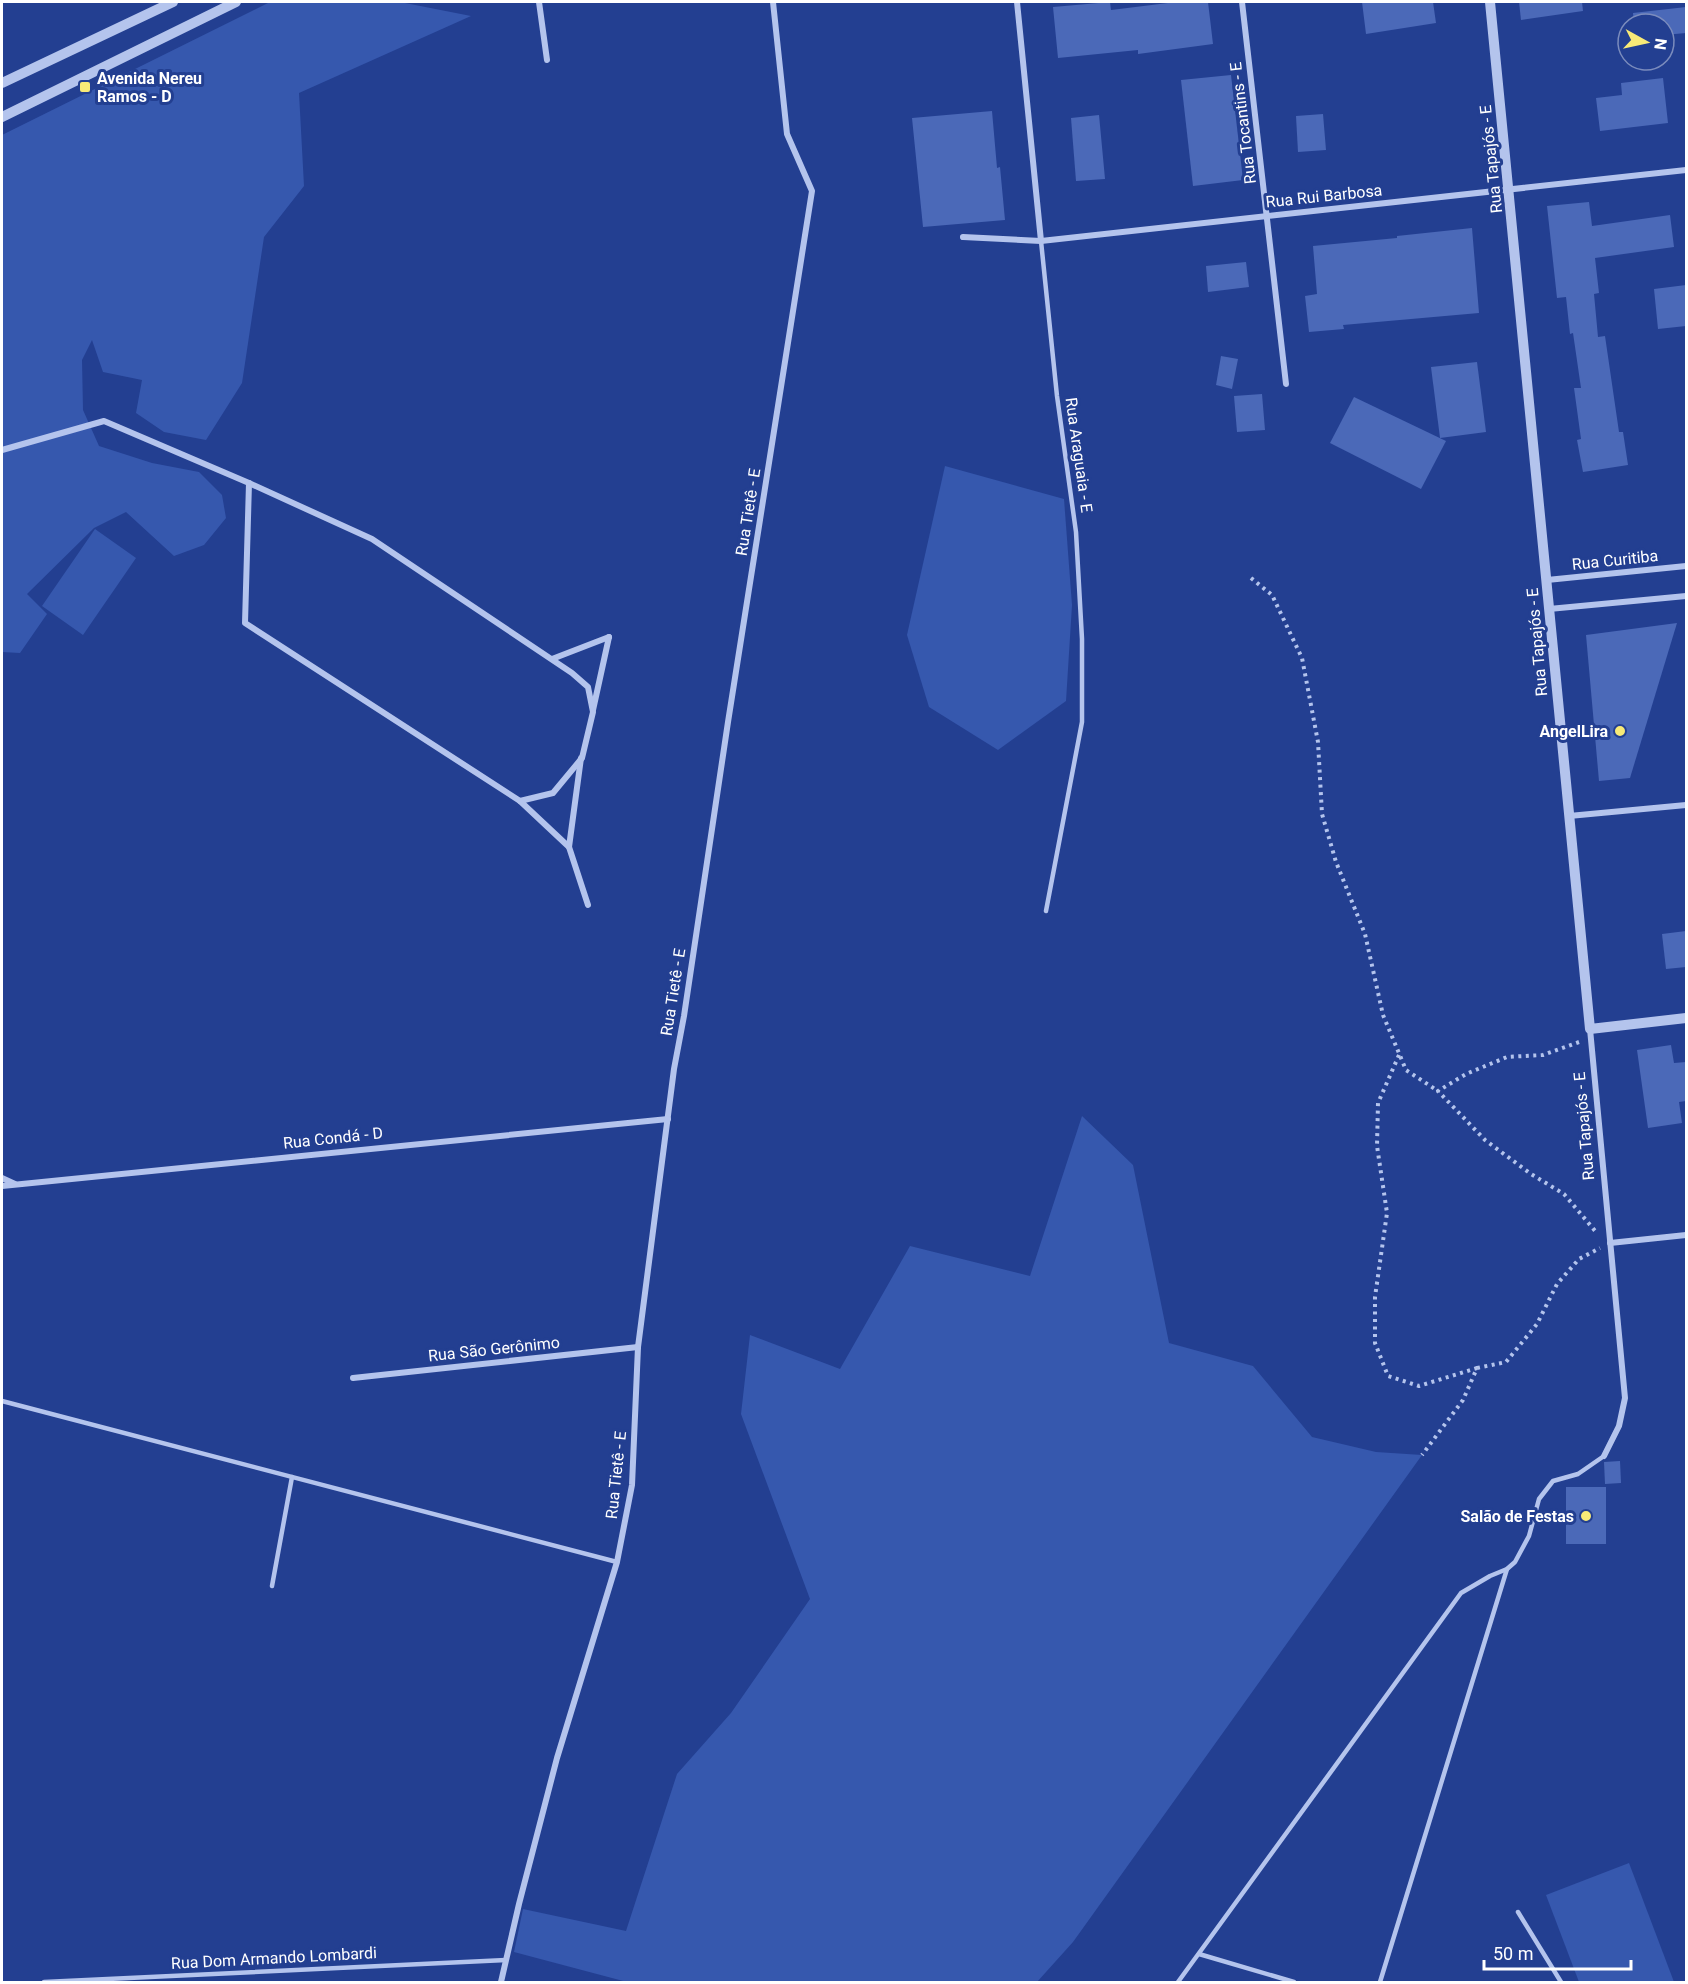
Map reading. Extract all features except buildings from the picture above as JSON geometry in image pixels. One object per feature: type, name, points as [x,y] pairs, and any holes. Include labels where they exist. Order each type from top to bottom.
[{"type":"street","points":[[2,83],[173,2]]},
{"type":"street","points":[[2,117],[236,2]]},
{"type":"street","points":[[539,2],[547,60]]},
{"type":"street","name":"Rua Tietê - E","points":[[501,1983],[557,1758],[617,1562],[632,1485],[638,1347],[668,1119],[733,691],[813,191],[787,134],[773,2]]},
{"type":"street","name":"Rua Araguaia - E","points":[[1017,2],[1041,241]]},
{"type":"street","name":"Rua Tocantins - E","points":[[1242,2],[1286,384]]},
{"type":"street","name":"Rua Tapajós - E","points":[[1490,2],[1625,1398],[1619,1426],[1604,1456]]},
{"type":"street","name":"Rua Rui Barbosa","points":[[963,237],[1041,241],[1686,170]]},
{"type":"street","points":[[2,450],[104,421],[249,483],[372,539],[552,659],[588,687],[593,712]]},
{"type":"street","points":[[249,483],[245,623],[520,801],[569,847]]},
{"type":"street","name":"Rua Curitiba","points":[[1546,580],[1686,566]]},
{"type":"street","points":[[1549,609],[1686,596]]},
{"type":"street","points":[[552,659],[609,637],[582,758],[569,847],[588,905]]},
{"type":"street","points":[[520,801],[553,793],[582,758]]},
{"type":"street","points":[[1569,816],[1686,805]]},
{"type":"street","points":[[1590,1034],[1686,1018]]},
{"type":"street","name":"Rua Condá - D","points":[[2,1186],[668,1119]]},
{"type":"street","points":[[2,1178],[15,1185]]},
{"type":"street","points":[[1610,1243],[1686,1235]]},
{"type":"street","name":"Rua São Gerônimo","points":[[353,1377],[638,1347]]},
{"type":"lane","name":"Rua Araguaia - E","points":[[1041,241],[1057,396],[1076,532],[1082,651],[1082,722],[1046,911]]},
{"type":"lane","points":[[2,1401],[617,1562]]},
{"type":"lane","points":[[1178,1983],[1461,1593],[1490,1576],[1508,1569],[1515,1562],[1529,1536],[1539,1499],[1553,1480],[1578,1474],[1604,1456]]},
{"type":"lane","points":[[272,1586],[292,1477]]},
{"type":"lane","points":[[1380,1983],[1508,1569]]},
{"type":"lane","points":[[1518,1912],[1561,1983]]},
{"type":"lane","points":[[1199,1954],[1294,1983]]},
{"type":"lane","name":"Rua Dom Armando Lombardi","points":[[44,1983],[506,1960]]},
{"type":"path","points":[[1251,578],[1272,595],[1302,658],[1318,742],[1322,814],[1336,862],[1365,934],[1383,1015],[1406,1071],[1438,1091],[1485,1140],[1531,1174],[1564,1194],[1596,1232],[1610,1243],[1579,1259],[1557,1284],[1537,1324],[1506,1362],[1477,1368],[1419,1386],[1388,1376],[1375,1343],[1375,1297],[1386,1213],[1377,1146],[1378,1103],[1399,1054]]},
{"type":"path","points":[[1438,1091],[1466,1074],[1507,1057],[1543,1055],[1590,1034]]},
{"type":"path","points":[[1422,1455],[1463,1400],[1477,1368]]},
{"type":"shaded area","points":[[270,2],[400,2],[471,16],[299,93],[304,186],[264,237],[242,383],[206,440],[164,432],[136,413],[142,380],[103,372],[92,340],[82,360],[83,410],[99,446],[152,463],[199,472],[222,495],[226,518],[204,545],[174,556],[126,512],[94,528],[27,594],[47,614],[20,653],[2,652],[2,135]]},
{"type":"shaded area","points":[[945,466],[1064,499],[1072,605],[1066,701],[998,750],[929,707],[907,635]]},
{"type":"shaded area","points":[[95,529],[136,558],[83,635],[42,606]]},
{"type":"shaded area","points":[[1082,1116],[1133,1165],[1169,1343],[1253,1366],[1312,1437],[1376,1452],[1422,1455],[1073,1942],[1037,1982],[627,1982],[514,1952],[523,1909],[626,1931],[677,1774],[731,1713],[810,1599],[741,1414],[750,1335],[840,1369],[910,1246],[1030,1276]]},
{"type":"shaded area","points":[[1629,1863],[1674,1982],[1579,1982],[1546,1895]]},
{"type":"place","name":"Avenida Nereu Ramos - D","points":[[85,87]]},
{"type":"place","name":"AngelLira","points":[[1620,731]]},
{"type":"place","name":"Salão de Festas","points":[[1586,1516]]}]
